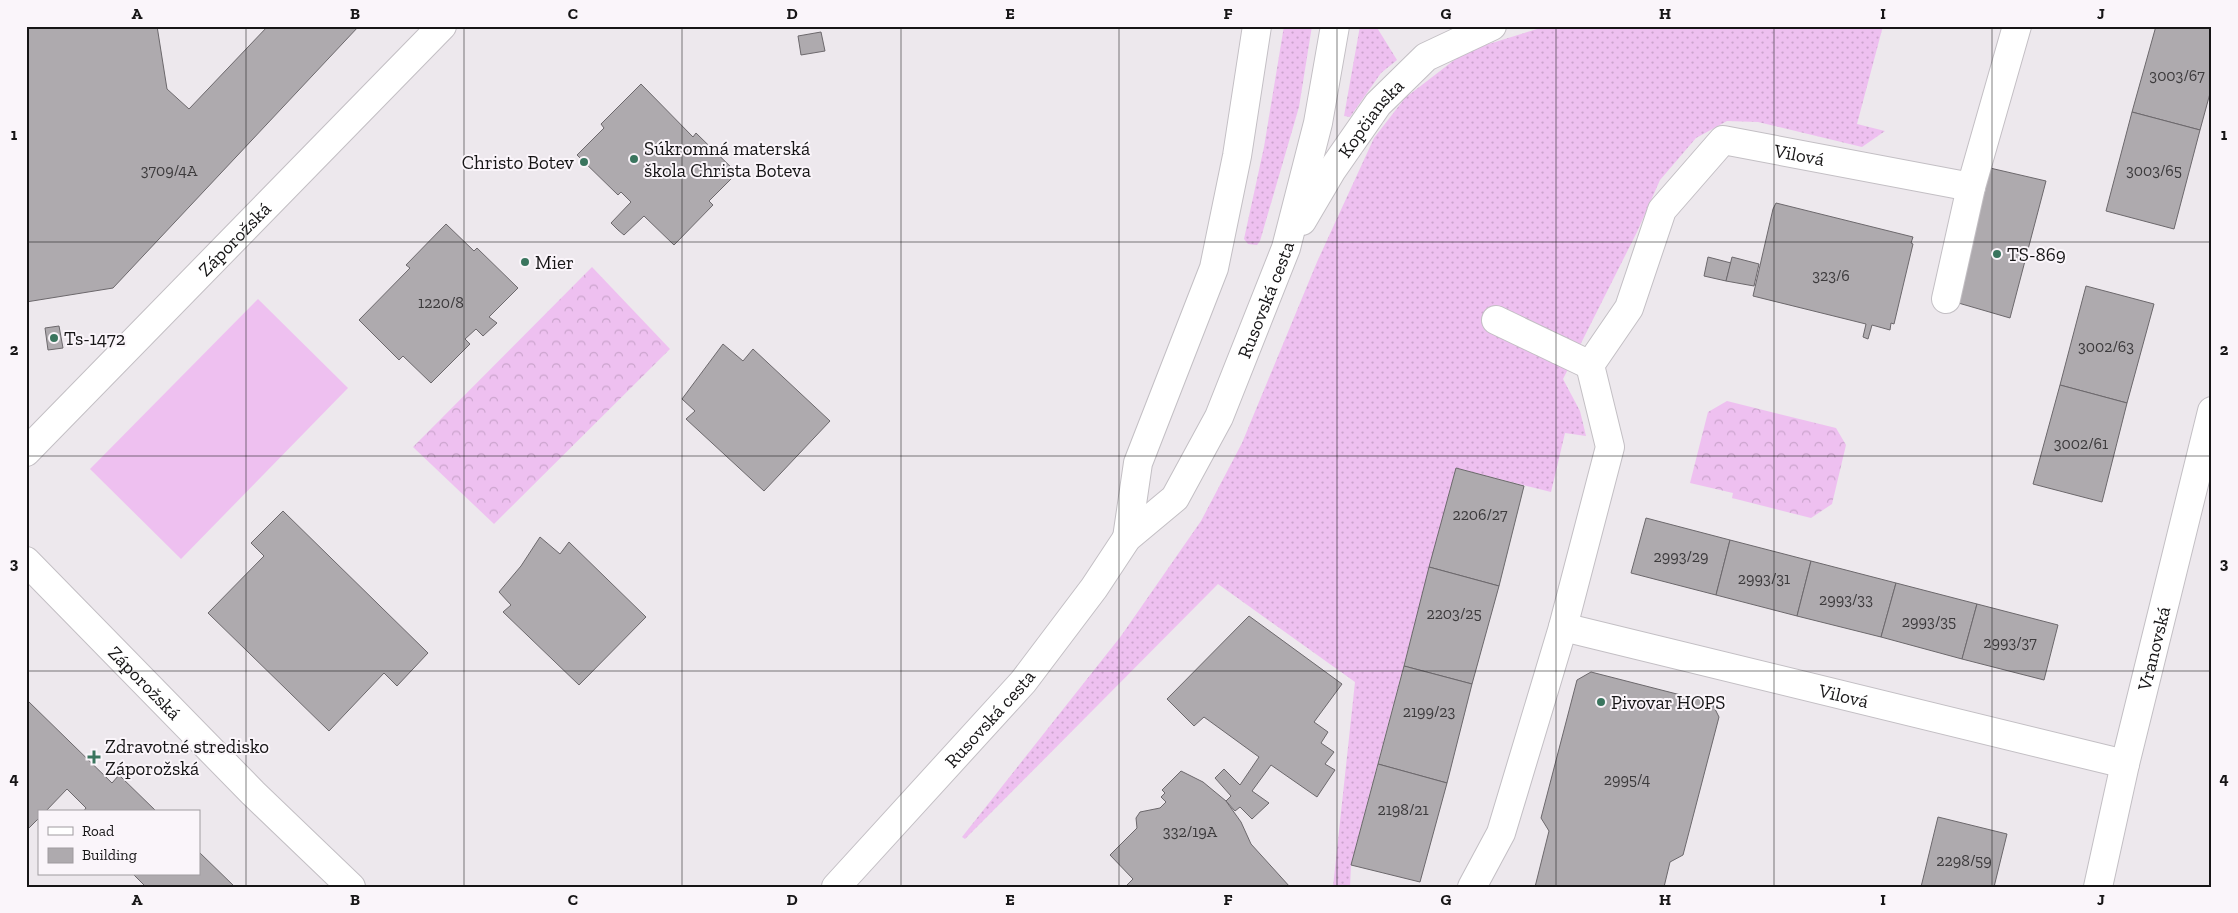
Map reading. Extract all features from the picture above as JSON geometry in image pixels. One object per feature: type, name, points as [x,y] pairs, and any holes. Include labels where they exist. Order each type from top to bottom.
[{"type":"street","name":"Záporožská","points":[[26,452],[442,26]]},
{"type":"street","name":"Rusovská cesta","points":[[836,887],[1023,682],[1094,588],[1127,538],[1175,498],[1219,417],[1286,248],[1318,123],[1335,26]]},
{"type":"street","name":"Kopčianska","points":[[1286,248],[1332,170],[1378,104],[1426,57],[1492,26]]},
{"type":"street","points":[[1946,299],[1971,188],[2017,26]]},
{"type":"street","name":"Rusovská cesta","points":[[1127,538],[1138,463],[1214,268],[1237,156],[1258,29]]},
{"type":"street","name":"Vilová","points":[[1590,365],[1629,308],[1662,210],[1723,140],[1971,188]]},
{"type":"street","points":[[1472,887],[1501,833],[1563,627],[1610,447],[1590,365],[1496,320]]},
{"type":"street","name":"Vranovská","points":[[2098,887],[2125,764],[2212,411]]},
{"type":"street","name":"Záporožská","points":[[26,561],[253,793],[351,887]]},
{"type":"street","name":"Vilová","points":[[1563,627],[2125,764]]},
{"type":"green space","points":[[1284,26],[1312,26],[1299,107],[1260,241],[1257,245],[1248,244],[1244,239],[1264,147]]},
{"type":"green space","points":[[1360,26],[1376,26],[1397,60],[1381,73],[1350,117],[1344,116]]},
{"type":"green space","points":[[1547,26],[1883,26],[1857,124],[1885,131],[1862,147],[1758,122],[1727,121],[1696,138],[1660,180],[1637,232],[1563,379],[1580,411],[1586,436],[1565,433],[1551,492],[1456,468],[1351,864],[1350,887],[1333,887],[1355,682],[1218,584],[965,839],[962,837],[1121,636],[1201,521],[1242,443],[1317,262],[1374,138],[1405,98],[1466,51]]},
{"type":"green space","points":[[592,267],[670,349],[494,524],[413,447]]},
{"type":"green space","points":[[258,299],[348,388],[181,559],[90,469]]},
{"type":"green space","points":[[1727,401],[1836,428],[1846,445],[1832,504],[1811,518],[1732,498],[1733,493],[1690,483],[1708,412]]},
{"type":"building","points":[[26,26],[157,26],[167,89],[189,109],[268,26],[359,26],[113,288],[26,302]]},
{"type":"building","points":[[2156,26],[2212,27],[2212,86],[2200,130],[2132,112]]},
{"type":"building","points":[[821,32],[825,51],[801,55],[798,36]]},
{"type":"building","points":[[641,84],[693,137],[696,133],[737,173],[709,201],[713,205],[674,245],[644,216],[624,235],[618,230],[611,223],[631,202],[621,192],[618,195],[577,155],[604,128],[601,124]]},
{"type":"building","points":[[2132,112],[2200,130],[2174,229],[2106,211]]},
{"type":"building","name":"TS-869","points":[[1990,168],[2046,181],[2010,318],[1955,302]]},
{"type":"building","points":[[1776,203],[1913,237],[1894,324],[1891,323],[1890,330],[1872,325],[1868,339],[1863,337],[1866,324],[1753,296]]},
{"type":"building","points":[[446,224],[474,251],[477,248],[518,288],[489,317],[497,323],[483,336],[476,329],[465,339],[470,344],[431,383],[403,356],[399,360],[359,320],[410,268],[406,265]]},
{"type":"building","points":[[1708,257],[1731,263],[1726,281],[1704,276]]},
{"type":"building","points":[[1732,257],[1759,264],[1754,286],[1726,281]]},
{"type":"building","points":[[2086,286],[2154,304],[2127,403],[2060,385]]},
{"type":"building","name":"Ts-1472","points":[[59,326],[63,348],[48,350],[45,328]]},
{"type":"building","points":[[723,344],[743,361],[753,349],[830,421],[764,491],[686,419],[695,411],[682,399]]},
{"type":"building","points":[[2060,385],[2127,403],[2102,502],[2033,484]]},
{"type":"building","points":[[1456,468],[1524,486],[1499,586],[1429,567]]},
{"type":"building","points":[[283,511],[428,653],[397,686],[384,673],[329,731],[208,613],[264,556],[251,543]]},
{"type":"building","points":[[1646,518],[1730,540],[1716,595],[1631,573]]},
{"type":"building","points":[[540,537],[560,554],[569,542],[646,617],[579,685],[503,612],[511,605],[499,592],[521,566]]},
{"type":"building","points":[[1730,540],[1811,561],[1797,616],[1716,595]]},
{"type":"building","points":[[1811,561],[1896,583],[1881,637],[1797,616]]},
{"type":"building","points":[[1429,567],[1499,586],[1472,684],[1404,666]]},
{"type":"building","points":[[1896,583],[1977,604],[1962,659],[1881,637]]},
{"type":"building","points":[[1977,604],[2058,625],[2044,680],[1962,659]]},
{"type":"building","points":[[1249,616],[1342,684],[1314,722],[1328,732],[1321,743],[1334,752],[1325,764],[1335,770],[1317,797],[1271,765],[1252,791],[1269,803],[1252,819],[1240,807],[1235,811],[1226,801],[1231,796],[1215,778],[1224,769],[1240,785],[1259,757],[1204,717],[1194,726],[1167,699]]},
{"type":"building","points":[[1404,666],[1472,684],[1447,783],[1378,764]]},
{"type":"building","points":[[1591,672],[1712,703],[1719,717],[1683,855],[1670,862],[1664,887],[1535,887],[1549,831],[1541,818],[1577,680]]},
{"type":"building","points":[[28,701],[112,783],[119,775],[155,810],[84,810],[86,808],[67,789],[47,810],[38,810],[38,819],[26,831],[26,703]]},
{"type":"building","points":[[1378,764],[1447,783],[1420,882],[1351,865]]},
{"type":"building","points":[[1181,771],[1203,782],[1226,801],[1241,822],[1251,844],[1290,887],[1125,887],[1133,879],[1110,855],[1137,828],[1136,818],[1140,812],[1160,808],[1166,802],[1161,797],[1165,793],[1162,790]]},
{"type":"building","points":[[1938,817],[2007,834],[1994,887],[1921,887]]},
{"type":"building","points":[[200,853],[235,887],[146,887],[135,876],[200,876]]},
{"type":"place","name":"Súkromná materská škola Christa Boteva","points":[[634,159]]},
{"type":"place","name":"Christo Botev","points":[[584,162]]},
{"type":"place","name":"TS-869","points":[[1997,254]]},
{"type":"place","name":"Mier","points":[[525,262]]},
{"type":"place","name":"Ts-1472","points":[[54,338]]},
{"type":"place","name":"Pivovar HOPS","points":[[1601,702]]},
{"type":"place","name":"Zdravotné stredisko Záporožská","points":[[94,757]]}]
